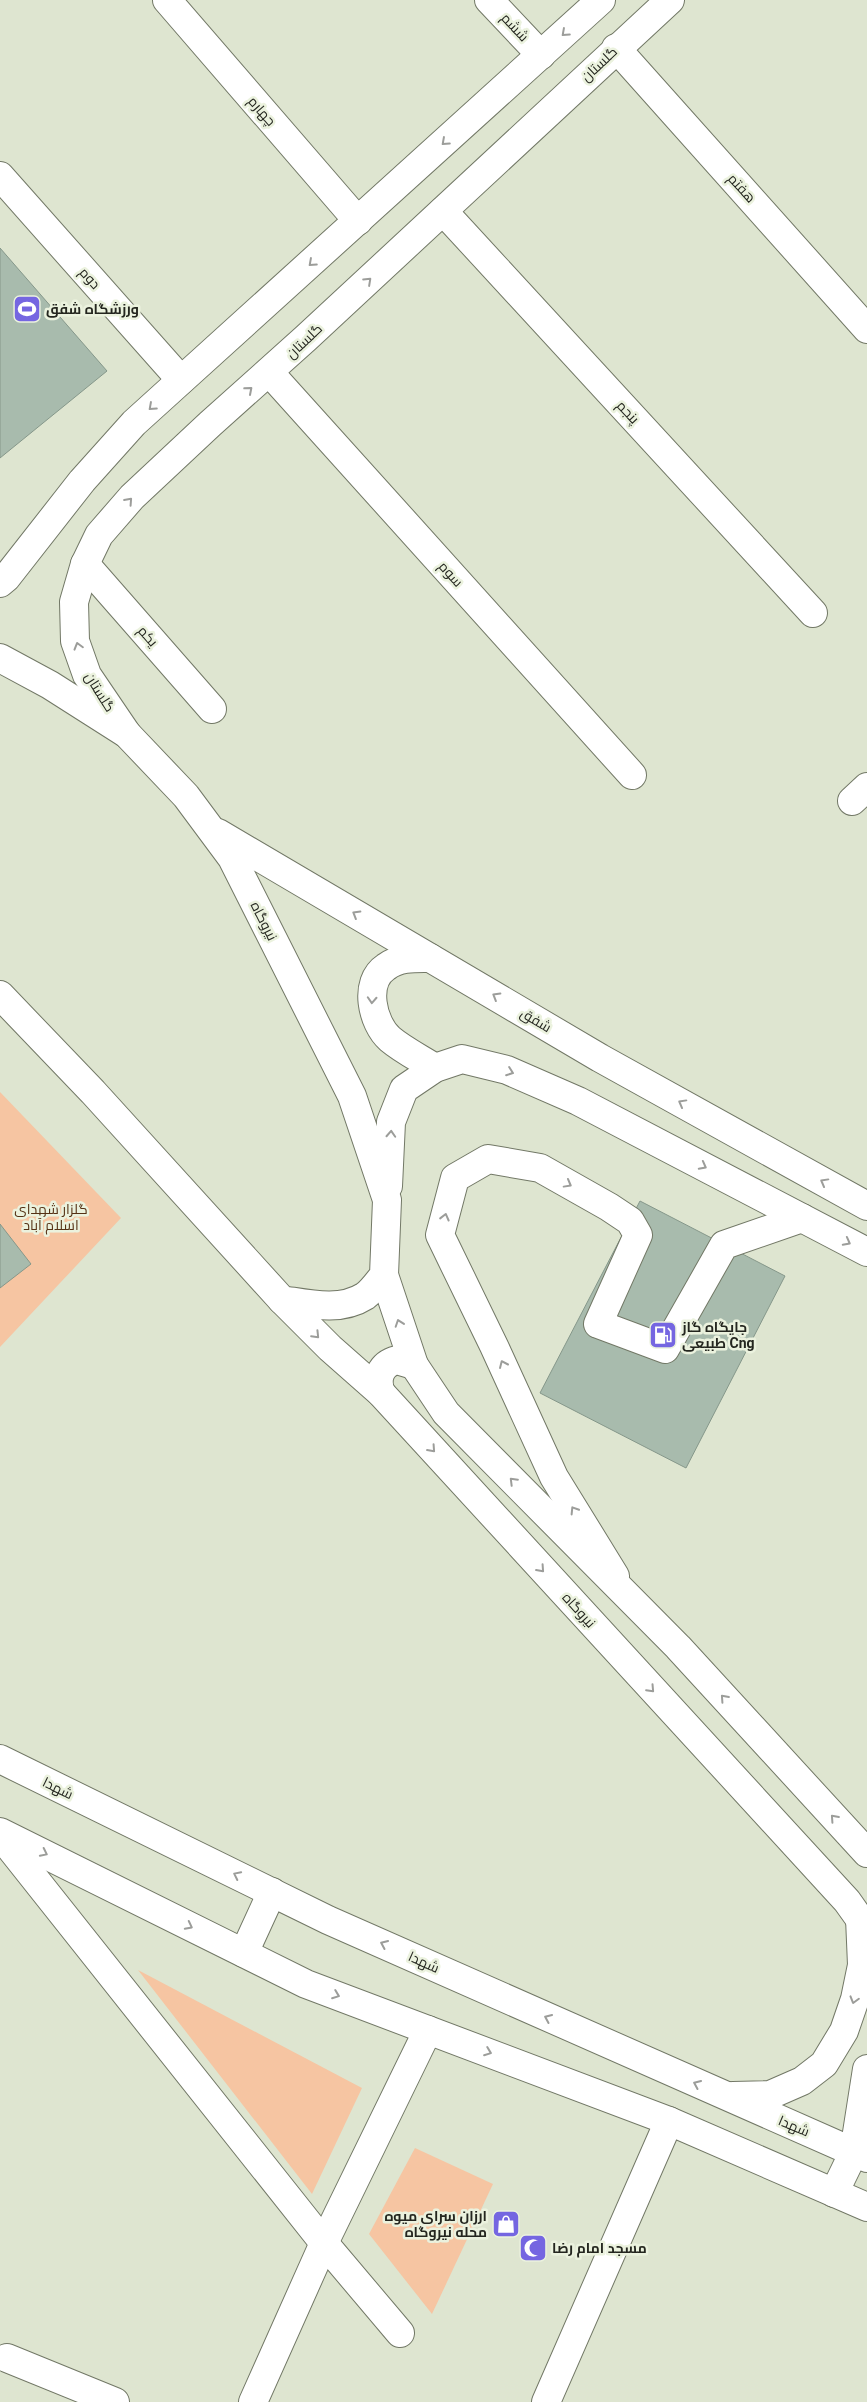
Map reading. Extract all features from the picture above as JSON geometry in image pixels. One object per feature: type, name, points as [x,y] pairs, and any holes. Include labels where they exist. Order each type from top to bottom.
[{"type":"main road","name":"چهارم","points":[[167,0],[358,221]]},
{"type":"main road","name":"ششم","points":[[489,0],[541,55]]},
{"type":"main road","points":[[0,583],[6,578],[82,481],[134,422],[601,0]]},
{"type":"main road","name":"گلستان","points":[[127,734],[87,675],[76,641],[74,602],[84,564],[99,536],[132,497],[670,0]]},
{"type":"main road","name":"هفتم","points":[[616,48],[867,329]]},
{"type":"main road","name":"دوم","points":[[0,176],[181,380]]},
{"type":"main road","name":"پنجم","points":[[443,211],[813,613]]},
{"type":"main road","name":"سوم","points":[[269,372],[632,775]]},
{"type":"main road","name":"یکم","points":[[84,564],[212,709]]},
{"type":"main road","name":"نیروگاه","points":[[0,658],[50,685],[127,734],[186,796],[232,858],[352,1096],[387,1200],[384,1276],[414,1365],[446,1414],[678,1647],[867,1854]]},
{"type":"main road","name":"شفق","points":[[209,827],[600,1058],[867,1206]]},
{"type":"main road","points":[[430,958],[406,958],[385,967],[373,984],[372,1009],[388,1038],[435,1068]]},
{"type":"main road","name":"نیروگاه","points":[[0,995],[93,1092],[282,1300],[330,1348],[381,1393],[863,1924]]},
{"type":"main road","points":[[387,1200],[392,1122],[404,1089],[435,1068],[462,1060],[507,1070],[578,1101],[867,1252]]},
{"type":"main road","points":[[627,1596],[554,1477],[494,1346],[440,1235],[455,1178],[488,1159],[540,1168],[609,1206],[630,1221],[638,1235],[598,1324],[665,1349],[724,1245],[802,1218]]},
{"type":"main road","points":[[282,1300],[319,1306],[341,1304],[365,1296],[384,1276]]},
{"type":"main road","points":[[381,1393],[379,1376],[386,1366],[397,1360],[414,1365]]},
{"type":"main road","name":"شهدا","points":[[0,1759],[337,1924],[726,2096],[863,2153]]},
{"type":"main road","points":[[0,1833],[306,1984],[669,2121],[867,2207]]},
{"type":"main road","points":[[0,1833],[324,2243],[400,2333]]},
{"type":"main road","points":[[244,1953],[272,1892]]},
{"type":"main road","points":[[726,2096],[770,2095],[802,2081],[824,2064],[844,2031],[855,1999],[862,1965],[863,1924]]},
{"type":"main road","points":[[254,2402],[324,2243],[428,2030]]},
{"type":"main road","points":[[834,2193],[863,2153],[867,2069]]},
{"type":"main road","points":[[546,2402],[669,2121]]},
{"type":"main road","points":[[7,2358],[115,2402]]},
{"type":"green space","name":"گلزار شهدای اسلام آباد","points":[[0,1092],[121,1218],[0,1347]]},
{"type":"green space","points":[[138,1970],[362,2088],[312,2194]]},
{"type":"green space","points":[[415,2148],[493,2184],[432,2314],[369,2234]]},
{"type":"building","name":"ورزشگاه شفق","points":[[0,248],[107,371],[0,458]]},
{"type":"building","name":"جایگاه گاز طبیعی Cng","points":[[640,1201],[785,1276],[686,1468],[540,1393]]},
{"type":"building","points":[[0,1224],[31,1264],[0,1288]]},
{"type":"place","name":"ورزشگاه شفق","points":[[27,309]]},
{"type":"place","name":"جایگاه گاز طبیعی Cng","points":[[663,1335]]},
{"type":"place","name":"ارزان سرای میوه محله نیروگاه","points":[[506,2224]]},
{"type":"place","name":"مسجد امام رضا","points":[[533,2248]]}]
